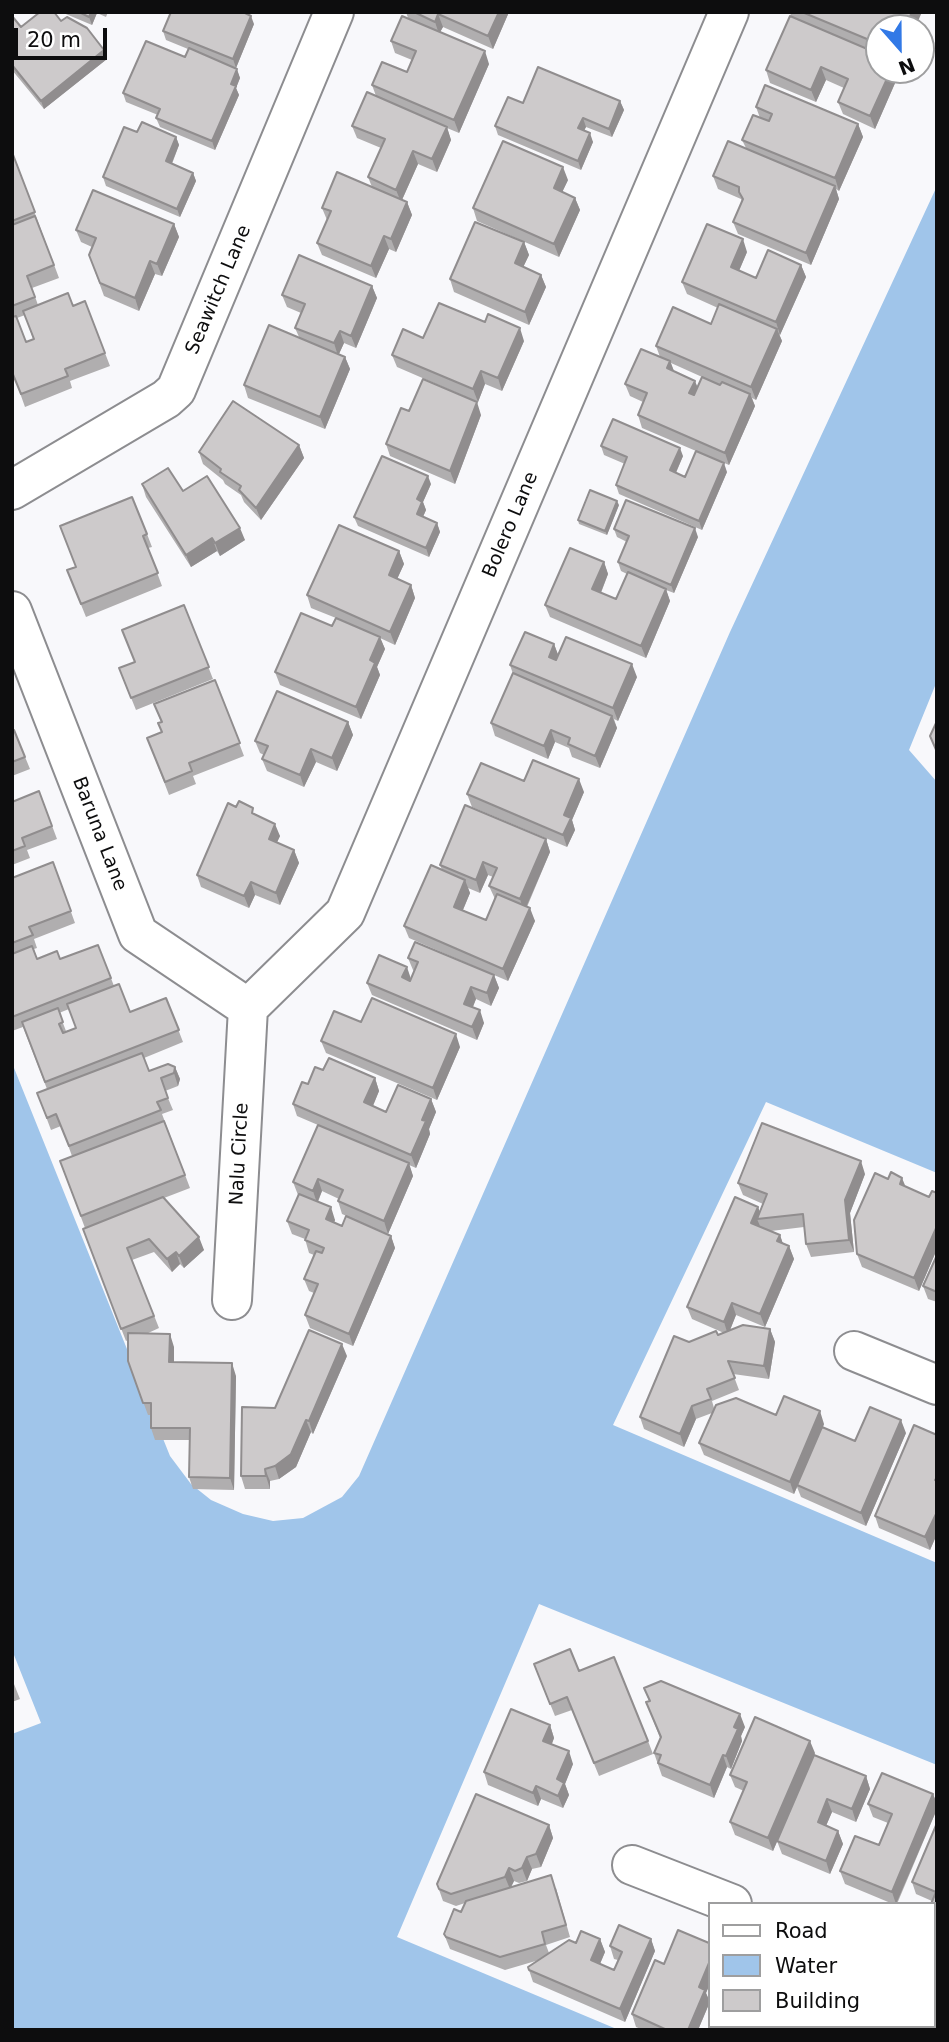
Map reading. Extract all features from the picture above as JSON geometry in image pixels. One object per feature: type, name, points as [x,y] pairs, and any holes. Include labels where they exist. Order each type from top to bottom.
[{"type":"street","name":"Seawitch Lane","points":[[12,490],[166,399],[176,390],[334,12]]},
{"type":"street","name":"Bolero Lane","points":[[248,1008],[345,914],[729,12]]},
{"type":"street","name":"Baruna Lane","points":[[12,611],[138,934],[248,1008]]},
{"type":"street","name":"Nalu Circle","points":[[232,1300],[248,1008]]},
{"type":"street","points":[[854,1351],[937,1385]]},
{"type":"street","points":[[632,1866],[727,1902]]},
{"type":"water","points":[[937,186],[937,681],[909,750],[937,782],[937,1173],[766,1102],[613,1425],[937,1563],[937,1765],[539,1604],[397,1937],[619,2030],[12,2030],[12,1734],[41,1723],[12,1650],[12,1063],[170,1456],[191,1484],[211,1500],[243,1514],[273,1521],[303,1518],[342,1497],[359,1476],[730,632]]},
{"type":"building","points":[[40,12],[54,12],[61,21],[67,17],[87,28],[104,50],[41,101],[12,65],[12,16],[21,27]]},
{"type":"building","points":[[171,12],[243,12],[251,16],[233,59],[163,31]]},
{"type":"building","points":[[414,12],[499,12],[488,36],[438,14],[435,22]]},
{"type":"building","points":[[802,12],[912,12],[865,14],[865,38]]},
{"type":"building","points":[[402,16],[485,51],[454,120],[372,85],[382,62],[407,72],[416,51],[391,41]]},
{"type":"building","points":[[790,16],[865,48],[865,84],[885,84],[870,116],[838,102],[848,79],[821,67],[811,90],[766,70]]},
{"type":"building","points":[[146,41],[185,57],[189,48],[237,69],[231,84],[236,86],[212,141],[156,118],[160,109],[123,93]]},
{"type":"building","points":[[538,67],[620,101],[609,129],[583,118],[578,128],[590,133],[578,161],[495,126],[508,97],[523,103]]},
{"type":"building","points":[[765,85],[858,124],[835,178],[742,140],[753,115],[769,121],[772,114],[756,107]]},
{"type":"building","points":[[367,92],[447,127],[432,159],[413,151],[396,190],[368,177],[385,139],[352,126]]},
{"type":"building","points":[[142,122],[176,137],[166,161],[193,173],[177,209],[103,177],[124,127],[137,132]]},
{"type":"building","points":[[503,141],[563,167],[554,188],[575,198],[554,244],[473,208]]},
{"type":"building","points":[[728,141],[835,186],[806,253],[733,222],[743,199],[739,187],[713,176]]},
{"type":"building","points":[[12,152],[35,212],[12,221]]},
{"type":"building","points":[[337,172],[407,202],[391,239],[384,236],[371,266],[317,243],[331,211],[322,208]]},
{"type":"building","points":[[93,190],[174,224],[157,264],[150,261],[135,298],[100,283],[89,255],[96,238],[76,230]]},
{"type":"building","points":[[35,216],[54,265],[27,276],[35,297],[12,306],[12,225]]},
{"type":"building","points":[[475,222],[524,242],[515,263],[541,275],[525,312],[450,279]]},
{"type":"building","points":[[707,224],[743,239],[731,267],[756,278],[768,250],[801,265],[776,322],[682,282]]},
{"type":"building","points":[[299,255],[372,286],[351,336],[340,331],[334,343],[295,328],[305,304],[282,295]]},
{"type":"building","points":[[68,293],[73,306],[85,301],[105,353],[65,369],[68,376],[21,394],[12,372],[12,317],[16,316],[26,342],[34,339],[23,311]]},
{"type":"building","points":[[439,303],[485,322],[488,314],[520,328],[498,378],[481,371],[473,389],[392,355],[403,329],[423,338]]},
{"type":"building","points":[[719,304],[777,329],[751,387],[656,346],[673,307],[711,324]]},
{"type":"building","points":[[269,325],[345,357],[320,417],[244,385]]},
{"type":"building","points":[[641,349],[670,361],[667,368],[695,381],[689,393],[694,395],[702,377],[750,394],[725,453],[638,415],[647,393],[625,384]]},
{"type":"building","points":[[423,379],[477,402],[450,471],[386,444],[401,408],[409,411]]},
{"type":"building","points":[[233,401],[299,445],[256,508],[239,490],[241,486],[220,472],[221,469],[199,452]]},
{"type":"building","points":[[613,419],[680,448],[670,470],[685,477],[696,451],[724,463],[699,521],[616,485],[627,457],[601,446]]},
{"type":"building","points":[[382,456],[428,476],[417,499],[422,502],[417,514],[437,523],[426,548],[354,517]]},
{"type":"building","points":[[168,468],[183,491],[207,476],[240,528],[215,543],[212,538],[186,555],[142,484]]},
{"type":"building","points":[[590,490],[617,501],[605,531],[578,520]]},
{"type":"building","points":[[132,497],[147,534],[143,536],[158,573],[81,604],[67,570],[76,567],[60,526]]},
{"type":"building","points":[[626,500],[695,528],[671,585],[618,562],[629,536],[614,529]]},
{"type":"building","points":[[339,525],[399,551],[389,575],[411,585],[390,632],[307,595]]},
{"type":"building","points":[[570,548],[604,562],[592,589],[616,599],[628,572],[666,589],[641,646],[545,605]]},
{"type":"building","points":[[184,605],[209,667],[131,698],[119,668],[135,662],[122,630]]},
{"type":"building","points":[[301,613],[332,626],[336,618],[380,637],[370,660],[375,663],[356,707],[275,672]]},
{"type":"building","points":[[525,632],[554,644],[549,657],[556,660],[566,637],[632,664],[613,708],[510,665]]},
{"type":"building","points":[[513,673],[612,716],[595,756],[568,744],[570,738],[551,730],[544,746],[491,723]]},
{"type":"building","points":[[215,680],[240,743],[189,763],[192,771],[165,782],[147,738],[162,732],[158,723],[162,722],[154,704]]},
{"type":"building","points":[[277,691],[348,722],[332,758],[311,749],[300,775],[262,759],[268,746],[255,741]]},
{"type":"building","points":[[937,721],[937,752],[930,736]]},
{"type":"building","points":[[14,730],[25,757],[12,762],[12,731]]},
{"type":"building","points":[[533,760],[579,779],[564,815],[571,818],[563,835],[467,794],[481,763],[524,781]]},
{"type":"building","points":[[39,791],[52,826],[22,838],[25,846],[12,851],[12,802]]},
{"type":"building","points":[[239,801],[253,808],[252,813],[275,824],[269,839],[294,850],[276,893],[251,882],[244,896],[197,875],[228,803],[236,807]]},
{"type":"building","points":[[465,805],[546,839],[520,899],[489,886],[497,868],[483,862],[476,880],[440,865]]},
{"type":"building","points":[[53,862],[71,911],[29,927],[33,935],[12,943],[12,878]]},
{"type":"building","points":[[431,865],[465,880],[454,907],[486,920],[497,894],[530,908],[503,969],[404,926]]},
{"type":"building","points":[[415,942],[494,975],[487,993],[471,987],[464,1004],[480,1010],[472,1027],[367,983],[379,955],[407,967],[402,977],[410,981],[418,962],[408,958]]},
{"type":"building","points":[[98,945],[111,978],[12,1017],[12,954],[32,946],[37,959],[57,951],[60,959]]},
{"type":"building","points":[[119,984],[130,1012],[166,998],[179,1030],[45,1082],[22,1022],[58,1008],[63,1022],[59,1024],[63,1033],[76,1028],[67,1004]]},
{"type":"building","points":[[372,998],[456,1034],[433,1088],[321,1041],[334,1011],[361,1022]]},
{"type":"building","points":[[142,1053],[149,1071],[168,1064],[175,1067],[174,1073],[161,1078],[168,1098],[157,1102],[161,1110],[69,1146],[56,1114],[47,1118],[37,1093]]},
{"type":"building","points":[[329,1058],[375,1078],[364,1102],[386,1112],[398,1085],[431,1099],[422,1120],[426,1121],[411,1155],[293,1104],[302,1082],[308,1084],[315,1067],[323,1070]]},
{"type":"building","points":[[164,1121],[185,1175],[81,1216],[60,1161]]},
{"type":"building","points":[[762,1123],[861,1161],[845,1200],[849,1240],[806,1244],[803,1214],[757,1219],[767,1194],[738,1183]]},
{"type":"building","points":[[318,1125],[409,1163],[384,1221],[338,1201],[343,1190],[318,1179],[313,1191],[293,1182]]},
{"type":"building","points":[[891,1172],[902,1178],[900,1184],[929,1197],[932,1191],[937,1193],[937,1226],[914,1278],[857,1254],[854,1220],[875,1173],[888,1179]]},
{"type":"building","points":[[299,1194],[331,1207],[326,1219],[342,1226],[346,1216],[391,1236],[349,1334],[305,1315],[318,1284],[304,1279],[316,1251],[322,1253],[324,1248],[305,1240],[309,1230],[287,1221]]},
{"type":"building","points":[[163,1197],[199,1237],[179,1256],[176,1252],[167,1259],[149,1239],[127,1248],[154,1316],[121,1329],[83,1229]]},
{"type":"building","points":[[735,1197],[758,1207],[751,1223],[780,1235],[777,1241],[789,1246],[760,1314],[732,1303],[724,1322],[687,1307]]},
{"type":"building","points":[[937,1255],[937,1292],[923,1286]]},
{"type":"building","points":[[743,1325],[770,1329],[764,1366],[728,1361],[735,1378],[707,1389],[711,1399],[692,1406],[680,1434],[640,1417],[674,1336],[689,1342],[716,1331],[718,1335]]},
{"type":"building","points":[[309,1330],[342,1344],[309,1421],[306,1420],[291,1454],[275,1466],[265,1469],[266,1476],[241,1476],[242,1407],[275,1408]]},
{"type":"building","points":[[128,1333],[170,1334],[169,1362],[232,1363],[230,1478],[189,1477],[190,1428],[151,1428],[151,1403],[143,1403],[128,1361]]},
{"type":"building","points":[[784,1396],[820,1411],[790,1482],[699,1443],[716,1405],[736,1398],[776,1415]]},
{"type":"building","points":[[870,1407],[901,1420],[861,1513],[797,1485],[822,1427],[855,1441]]},
{"type":"building","points":[[914,1425],[937,1435],[937,1514],[925,1537],[875,1516]]},
{"type":"building","points":[[570,1649],[579,1671],[614,1657],[648,1741],[594,1763],[567,1697],[550,1704],[534,1664]]},
{"type":"building","points":[[661,1681],[740,1714],[734,1727],[738,1729],[710,1785],[658,1763],[661,1755],[654,1753],[661,1737],[646,1702],[650,1701],[644,1688]]},
{"type":"building","points":[[511,1709],[550,1725],[543,1741],[569,1751],[557,1779],[564,1783],[558,1796],[536,1786],[533,1793],[484,1772]]},
{"type":"building","points":[[755,1717],[810,1741],[768,1838],[730,1822],[747,1782],[730,1775]]},
{"type":"building","points":[[814,1755],[866,1776],[852,1809],[827,1799],[818,1822],[838,1831],[826,1861],[777,1841]]},
{"type":"building","points":[[882,1773],[933,1794],[892,1892],[840,1871],[855,1836],[879,1845],[892,1814],[868,1804]]},
{"type":"building","points":[[476,1794],[549,1825],[536,1854],[527,1857],[522,1868],[515,1871],[509,1868],[505,1877],[451,1894],[439,1889],[437,1884]]},
{"type":"building","points":[[937,1823],[937,1924],[935,1902],[932,1902],[936,1892],[912,1882]]},
{"type":"building","points":[[551,1875],[566,1925],[542,1932],[545,1944],[500,1957],[444,1934],[454,1909],[461,1912],[466,1901]]},
{"type":"building","points":[[619,1925],[651,1939],[620,2009],[529,1970],[528,1967],[569,1940],[576,1943],[581,1931],[600,1939],[591,1960],[614,1970],[622,1952],[610,1946]]},
{"type":"building","points":[[678,1930],[708,1943],[708,1965],[699,1987],[705,1990],[688,2030],[667,2030],[632,2014],[655,1960],[664,1964]]},
{"type":"building","points":[[736,2028],[769,2028],[768,2030],[735,2030]]},
{"type":"building","points":[[799,2028],[843,2028],[842,2030],[798,2030]]},
{"type":"building","points":[[890,2028],[922,2028],[921,2030],[889,2030]]}]
